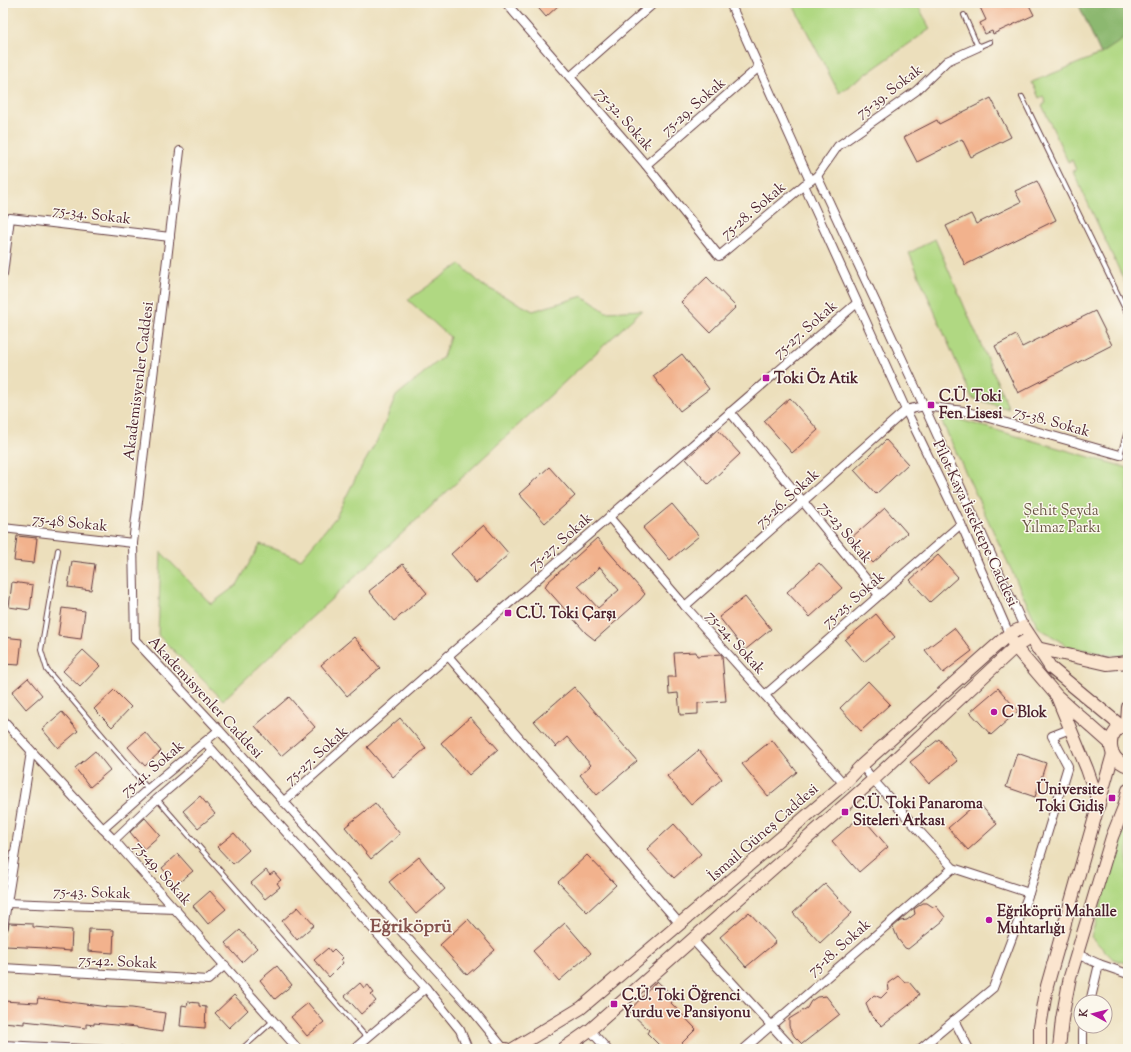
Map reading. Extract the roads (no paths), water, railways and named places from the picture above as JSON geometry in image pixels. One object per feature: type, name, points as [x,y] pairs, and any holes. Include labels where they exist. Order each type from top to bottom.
[{"type":"street","name":"75-32. Sokak","points":[[506,3],[646,165],[719,256]]},
{"type":"street","points":[[570,77],[654,3]]},
{"type":"street","name":"Pilot Kaya İstektepe Caddesi","points":[[730,3],[810,181],[924,406],[1024,627],[1051,668],[1125,724]]},
{"type":"street","name":"75-39. Sokak","points":[[810,181],[838,146],[916,91],[947,61],[978,47]]},
{"type":"street","name":"75-29. Sokak","points":[[646,165],[759,68]]},
{"type":"street","name":"Akademisyenler Caddesi","points":[[180,152],[133,543],[136,640],[469,1006],[505,1049]]},
{"type":"street","name":"Pilot Kaya İstektepe Caddesi","points":[[810,181],[856,303],[961,524],[1015,646],[1057,696],[1112,749],[1117,759],[1121,763],[1128,766]]},
{"type":"street","name":"75-28. Sokak","points":[[719,256],[810,181]]},
{"type":"street","name":"75-34. Sokak","points":[[3,274],[10,218],[170,237]]},
{"type":"street","name":"75-27. Sokak","points":[[283,802],[448,656],[856,303]]},
{"type":"street","name":"75-38. Sokak","points":[[906,410],[924,406],[964,411],[1120,455]]},
{"type":"street","name":"75-26. Sokak","points":[[685,606],[906,410]]},
{"type":"street","name":"75-23 Sokak","points":[[730,412],[879,595]]},
{"type":"street","name":"75-24. Sokak","points":[[609,517],[685,606],[844,784]]},
{"type":"street","name":"75-25. Sokak","points":[[765,695],[961,524]]},
{"type":"street","name":"75-48 Sokak","points":[[3,531],[133,543]]},
{"type":"street","name":"İsmail Güneş Caddesi","points":[[513,1049],[580,1008],[844,784],[862,765],[1009,634],[1024,627]]},
{"type":"street","points":[[563,1049],[590,1030],[873,780],[1015,646],[1034,643],[1107,664],[1128,662]]},
{"type":"street","points":[[448,656],[680,924]]},
{"type":"street","points":[[1057,696],[1099,804]]},
{"type":"street","points":[[1040,1049],[1040,1027],[1047,986],[1099,804],[1112,749],[1114,733],[1125,724],[1128,707]]},
{"type":"street","name":"75-49. Sokak","points":[[3,720],[176,909],[298,1049]]},
{"type":"street","points":[[920,1049],[993,988],[1029,893],[1068,766],[1052,736],[1070,729]]},
{"type":"street","name":"75-41. Sokak","points":[[103,829],[148,789],[219,730]]},
{"type":"street","name":"Akademisyenler Caddesi","points":[[205,742],[426,988],[460,1030],[468,1049]]},
{"type":"street","name":"75-41. Sokak","points":[[114,840],[157,799],[213,751]]},
{"type":"street","points":[[3,928],[32,752]]},
{"type":"street","points":[[862,765],[873,780],[953,868],[1029,893]]},
{"type":"street","points":[[1059,1049],[1062,1019],[1070,977],[1112,837],[1124,806],[1128,790]]},
{"type":"street","name":"75-18. Sokak","points":[[744,1049],[953,868]]},
{"type":"street","name":"75-43. Sokak","points":[[7,903],[176,909]]},
{"type":"street","points":[[692,939],[792,1049]]},
{"type":"street","points":[[1077,954],[1099,964],[1128,974]]},
{"type":"street","points":[[1092,994],[1099,964]]},
{"type":"street","name":"75-42. Sokak","points":[[3,968],[208,980],[225,965]]},
{"type":"street","points":[[354,1049],[426,988]]},
{"type":"street","points":[[954,1020],[969,1049]]},
{"type":"street","points":[[590,1030],[607,1049]]},
{"type":"street","points":[[1082,1034],[1083,1049]]},
{"type":"street","points":[[500,1049],[505,1049]]},
{"type":"lane","points":[[964,15],[978,47]]},
{"type":"lane","name":"75-39. Sokak","points":[[978,47],[990,42]]},
{"type":"lane","points":[[1022,97],[1128,315]]},
{"type":"lane","points":[[1120,455],[1128,428]]},
{"type":"lane","points":[[58,550],[40,650],[47,670],[148,789]]},
{"type":"lane","points":[[157,799],[367,1038]]},
{"type":"lane","points":[[238,1049],[243,1048],[274,1020]]},
{"type":"lane","points":[[3,1043],[126,1049]]},
{"type":"place","name":"Toki Öz Atik","points":[[766,378]]},
{"type":"place","name":"C.Ü. Toki Fen Lisesi","points":[[931,405]]},
{"type":"place","name":"C.Ü. Toki Çarşı","points":[[508,613]]},
{"type":"place","name":"C Blok","points":[[994,712]]},
{"type":"place","name":"Üniversite Toki Gidiş","points":[[1112,798]]},
{"type":"place","name":"C.Ü. Toki Panaroma Siteleri Arkası","points":[[845,812]]},
{"type":"place","name":"Eğriköprü Mahalle Muhtarlığı","points":[[989,920]]},
{"type":"place","name":"C.Ü. Toki Öğrenci Yurdu ve Pansiyonu","points":[[614,1004]]},
{"type":"district","name":"Eğriköprü","points":[[411,925]]},
{"type":"park label","name":"Şehit Şeyda Yılmaz Parkı","points":[[1061,518]]}]
